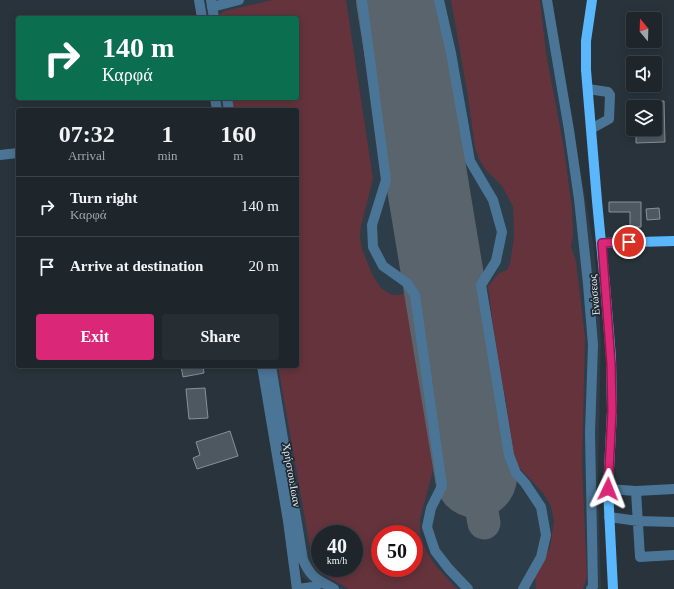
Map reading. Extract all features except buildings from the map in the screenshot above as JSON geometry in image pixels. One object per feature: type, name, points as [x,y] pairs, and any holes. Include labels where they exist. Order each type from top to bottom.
[{"type":"main road","name":"Ενώσεως","points":[[592,0],[586,42],[591,129],[602,243],[611,364],[612,411],[608,489],[613,589]]},
{"type":"main road","points":[[602,243],[674,241]]},
{"type":"street","points":[[200,0],[202,16]]},
{"type":"street","points":[[214,16],[212,3],[239,0]]},
{"type":"street","points":[[362,0],[386,180],[372,225],[373,247],[383,266],[407,283],[415,295],[442,486],[431,508],[427,527],[435,551],[449,569],[468,589]]},
{"type":"street","points":[[439,0],[451,53],[470,161],[494,200],[502,232],[496,261],[481,285],[509,455],[516,473],[541,507],[546,535],[541,557],[523,589]]},
{"type":"street","points":[[547,0],[579,199],[593,345],[590,433],[593,586],[591,589]]},
{"type":"street","points":[[588,90],[608,92],[610,95],[609,119],[591,129]]},
{"type":"street","points":[[0,155],[16,153]]},
{"type":"street","name":"Χρήστου.Ιωαν","points":[[262,368],[288,521],[297,589]]},
{"type":"street","points":[[271,368],[303,560],[308,571],[314,578],[334,589]]},
{"type":"street","points":[[608,489],[636,491],[674,489]]},
{"type":"street","points":[[636,491],[640,557],[674,555]]},
{"type":"street","points":[[609,518],[638,521],[674,522]]},
{"type":"street","points":[[297,589],[313,587],[322,582]]},
{"type":"shaded area","points":[[205,0],[551,0],[593,243],[598,288],[601,342],[598,478],[601,589],[309,589],[308,581],[302,577],[266,368],[299,368],[299,108],[222,108],[220,100],[299,100],[299,16],[207,16]]},
{"type":"shaded area","points":[[272,0],[346,0],[373,179],[361,226],[360,237],[362,249],[373,276],[381,288],[392,295],[407,294],[433,470],[420,519],[420,525],[371,525],[371,577],[423,577],[423,542],[426,551],[435,565],[457,589],[349,589],[328,577],[363,577],[363,525],[311,525],[311,553],[278,368],[299,368],[299,108],[234,108],[232,100],[299,100],[299,16],[220,16],[225,11]]},
{"type":"shaded area","points":[[451,0],[540,0],[546,53],[563,143],[572,208],[573,235],[571,247],[576,261],[585,337],[582,464],[587,577],[583,589],[536,589],[535,577],[550,547],[554,521],[551,506],[543,493],[516,464],[512,451],[506,402],[497,358],[488,286],[499,273],[507,270],[510,263],[514,238],[513,207],[502,186],[486,170],[480,161],[475,148],[468,97]]},
{"type":"taxiway","points":[[476,477],[484,523]]},
{"type":"runway","points":[[397,0],[476,477]]},
{"type":"route","points":[[608,489],[612,411],[611,364],[602,243],[629,242]]}]
